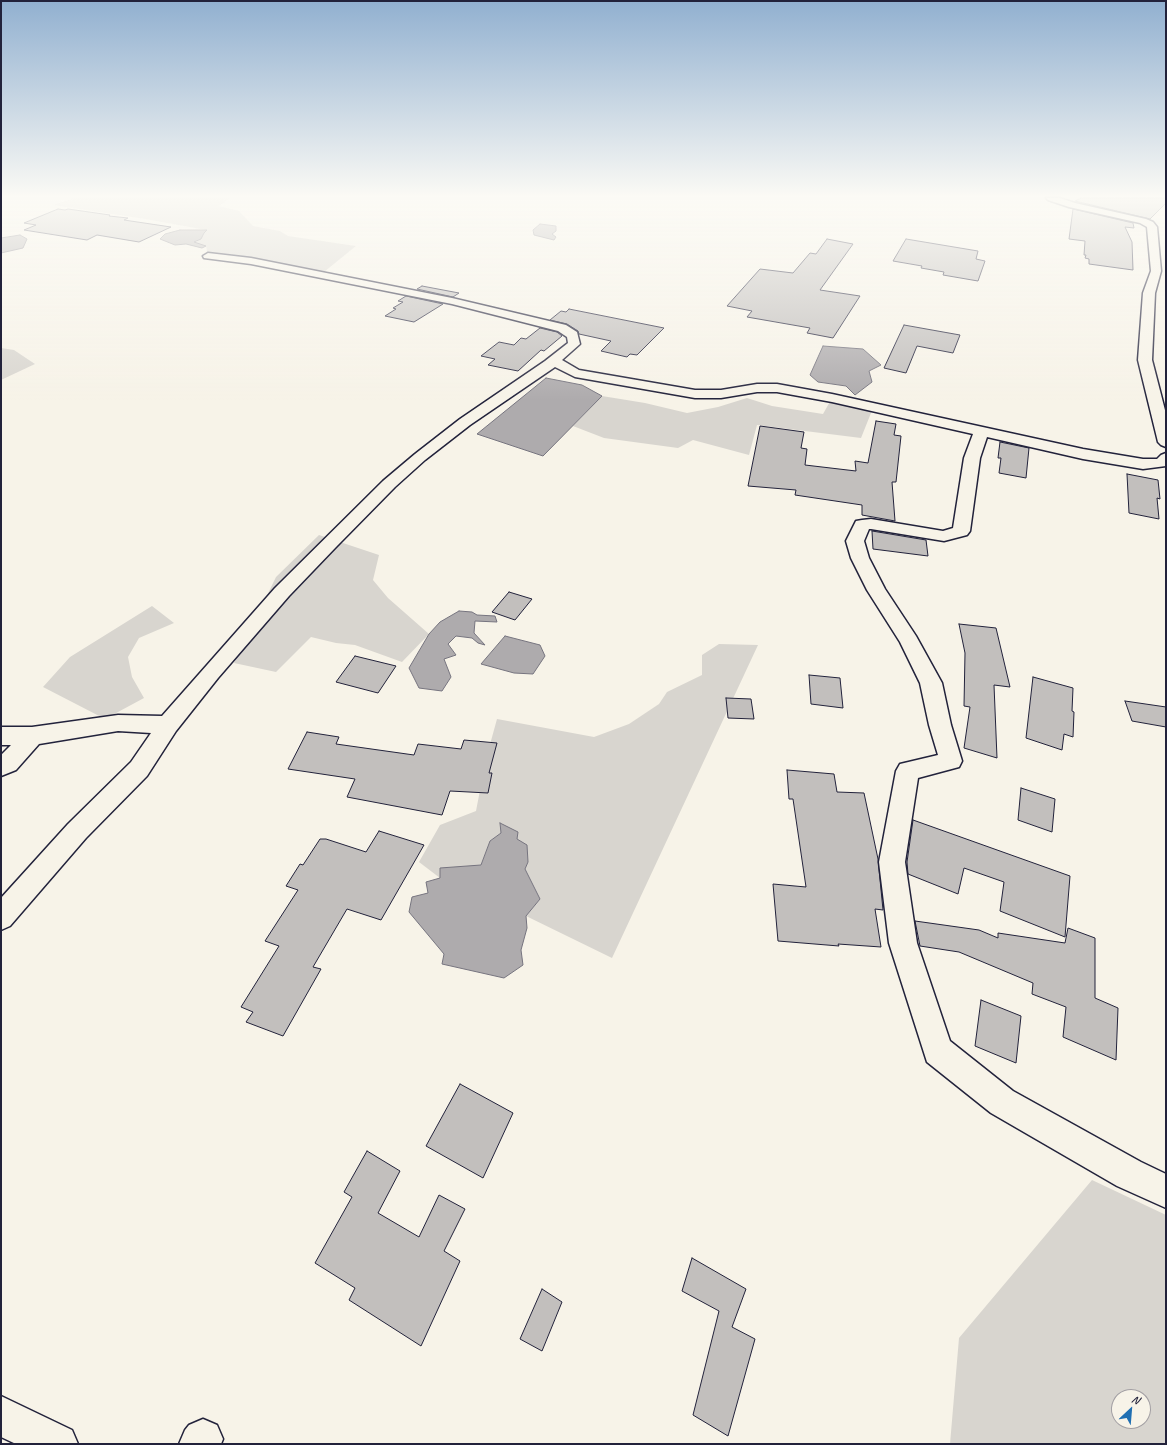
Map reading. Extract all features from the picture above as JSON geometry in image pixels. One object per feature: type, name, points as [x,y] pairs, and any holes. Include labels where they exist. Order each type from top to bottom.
[{"type":"street","points":[[1,917],[77,831],[139,769],[168,725],[282,592],[389,484],[465,422],[554,361],[574,344],[573,334],[562,328],[452,300],[274,265]]},
{"type":"street","points":[[1161,274],[1149,293],[1145,360],[1166,442]]},
{"type":"street","points":[[554,361],[575,373],[695,394],[721,394],[757,388],[777,388],[832,398],[1083,454],[1143,464],[1161,463],[1166,458]]},
{"type":"street","points":[[982,431],[972,458],[961,531],[944,536],[871,524],[862,525],[855,541],[860,558],[876,590],[909,641],[931,683],[940,725],[951,762],[908,771],[892,862],[903,943],[938,1051],[1002,1102],[1129,1174],[1166,1192]]},
{"type":"street","points":[[1,736],[32,736],[118,723],[168,725]]},
{"type":"street","points":[[1,767],[8,763],[32,736]]},
{"type":"street","points":[[1,1416],[58,1444]]},
{"type":"shaded area","points":[[276,265],[332,265],[324,272]]},
{"type":"shaded area","points":[[823,346],[863,349],[881,365],[869,371],[872,382],[855,395],[846,386],[818,382],[810,375]]},
{"type":"shaded area","points":[[1,348],[14,350],[35,364],[1,380]]},
{"type":"shaded area","points":[[546,378],[582,385],[602,396],[543,456],[477,434]]},
{"type":"shaded area","points":[[602,396],[645,403],[687,413],[718,407],[747,398],[772,406],[823,414],[832,398],[873,408],[861,438],[757,425],[749,455],[693,440],[678,448],[604,438],[573,426]]},
{"type":"shaded area","points":[[319,535],[379,555],[373,580],[388,598],[429,634],[402,662],[355,645],[336,643],[311,637],[276,672],[234,663],[276,577]]},
{"type":"shaded area","points":[[152,606],[174,623],[139,638],[128,657],[132,677],[144,698],[105,719],[43,687],[70,657]]},
{"type":"shaded area","points":[[459,611],[472,612],[477,615],[495,616],[497,622],[475,621],[474,633],[485,645],[478,643],[472,638],[456,636],[448,644],[456,655],[444,659],[451,677],[442,691],[419,688],[409,668],[429,634],[440,622]]},
{"type":"shaded area","points":[[505,636],[540,645],[545,656],[533,674],[514,673],[481,664]]},
{"type":"shaded area","points":[[719,644],[758,645],[612,958],[526,916],[540,899],[525,869],[528,862],[517,839],[500,823],[501,833],[490,841],[481,865],[440,878],[419,862],[440,825],[476,811],[486,759],[497,719],[594,737],[629,724],[659,704],[667,692],[702,675],[702,655]]},
{"type":"shaded area","points":[[500,823],[518,832],[517,839],[527,845],[528,862],[525,869],[540,899],[526,916],[527,928],[521,950],[523,965],[504,978],[442,964],[444,954],[409,912],[412,897],[428,893],[426,882],[440,878],[440,868],[481,865],[490,841],[501,833]]},
{"type":"shaded area","points":[[1092,1180],[1166,1215],[1166,1444],[950,1444],[959,1338]]},
{"type":"building","points":[[799,265],[838,265],[820,290],[860,296],[833,338],[807,333],[810,328],[747,317],[752,311],[727,306],[760,269],[793,273]]},
{"type":"building","points":[[919,265],[983,265],[978,281],[943,275],[944,272],[921,268],[922,266]]},
{"type":"building","points":[[1100,265],[1133,265],[1133,270]]},
{"type":"building","points":[[422,286],[459,293],[453,297],[417,289]]},
{"type":"building","points":[[406,296],[443,304],[414,322],[385,316],[396,309],[393,308],[403,302],[398,301]]},
{"type":"building","points":[[569,309],[664,328],[637,355],[630,354],[627,357],[601,351],[611,341],[579,334],[578,331],[567,324],[550,320],[561,311],[566,312]]},
{"type":"building","points":[[904,325],[960,335],[953,353],[917,346],[906,373],[884,368]]},
{"type":"building","points":[[540,328],[557,332],[562,336],[544,351],[541,350],[518,371],[488,365],[495,359],[481,356],[499,342],[514,345],[521,338],[526,339]]},
{"type":"building","points":[[876,421],[896,424],[894,435],[901,436],[896,482],[892,482],[895,521],[862,515],[862,505],[795,495],[796,490],[748,486],[760,426],[804,432],[801,448],[807,449],[805,465],[856,471],[855,461],[868,463]]},
{"type":"building","points":[[1000,442],[1029,448],[1026,478],[999,473],[1001,458],[998,458]]},
{"type":"building","points":[[1127,474],[1158,480],[1160,499],[1157,498],[1159,519],[1129,513]]},
{"type":"building","points":[[872,531],[926,540],[928,556],[873,549]]},
{"type":"building","points":[[509,592],[532,599],[515,620],[492,612]]},
{"type":"building","points":[[959,624],[996,628],[1010,687],[994,685],[997,758],[964,748],[970,707],[964,706],[965,653]]},
{"type":"building","points":[[355,656],[396,666],[378,693],[336,682]]},
{"type":"building","points":[[809,675],[840,678],[843,708],[811,704]]},
{"type":"building","points":[[1033,677],[1073,688],[1073,737],[1064,734],[1062,750],[1026,738]]},
{"type":"building","points":[[726,698],[751,699],[754,719],[728,718]]},
{"type":"building","points":[[1125,701],[1166,707],[1166,727],[1132,721]]},
{"type":"building","points":[[307,732],[339,737],[336,744],[414,755],[418,744],[461,749],[464,740],[497,743],[489,773],[492,773],[488,793],[450,791],[442,815],[347,797],[355,779],[288,769]]},
{"type":"building","points":[[787,770],[834,774],[837,792],[864,793],[878,859],[883,910],[875,909],[881,947],[838,944],[839,946],[778,941],[773,884],[806,887],[793,799],[789,799]]},
{"type":"building","points":[[1021,788],[1055,799],[1052,832],[1018,820]]},
{"type":"building","points":[[913,820],[1070,876],[1065,937],[1000,911],[1004,882],[964,868],[958,894],[908,874],[907,862]]},
{"type":"building","points":[[379,831],[424,845],[381,920],[347,909],[313,967],[321,969],[283,1036],[246,1022],[253,1012],[241,1007],[279,946],[265,941],[298,890],[286,886],[300,864],[303,865],[320,839],[326,839],[366,852]]},
{"type":"building","points":[[915,921],[979,930],[998,938],[998,933],[1065,943],[1068,928],[1095,938],[1095,998],[1118,1008],[1116,1060],[1063,1037],[1066,1007],[1032,994],[1033,983],[959,952],[920,946]]},
{"type":"building","points":[[981,1000],[1021,1016],[1016,1063],[975,1046]]},
{"type":"building","points":[[460,1084],[513,1113],[483,1178],[426,1146]]},
{"type":"building","points":[[367,1151],[400,1171],[378,1213],[419,1237],[439,1195],[465,1209],[444,1251],[460,1261],[421,1346],[349,1300],[355,1288],[315,1263],[352,1197],[344,1192]]},
{"type":"building","points":[[692,1258],[746,1289],[732,1327],[755,1339],[728,1436],[693,1415],[719,1311],[682,1291]]},
{"type":"building","points":[[542,1289],[562,1302],[542,1351],[520,1339]]}]
